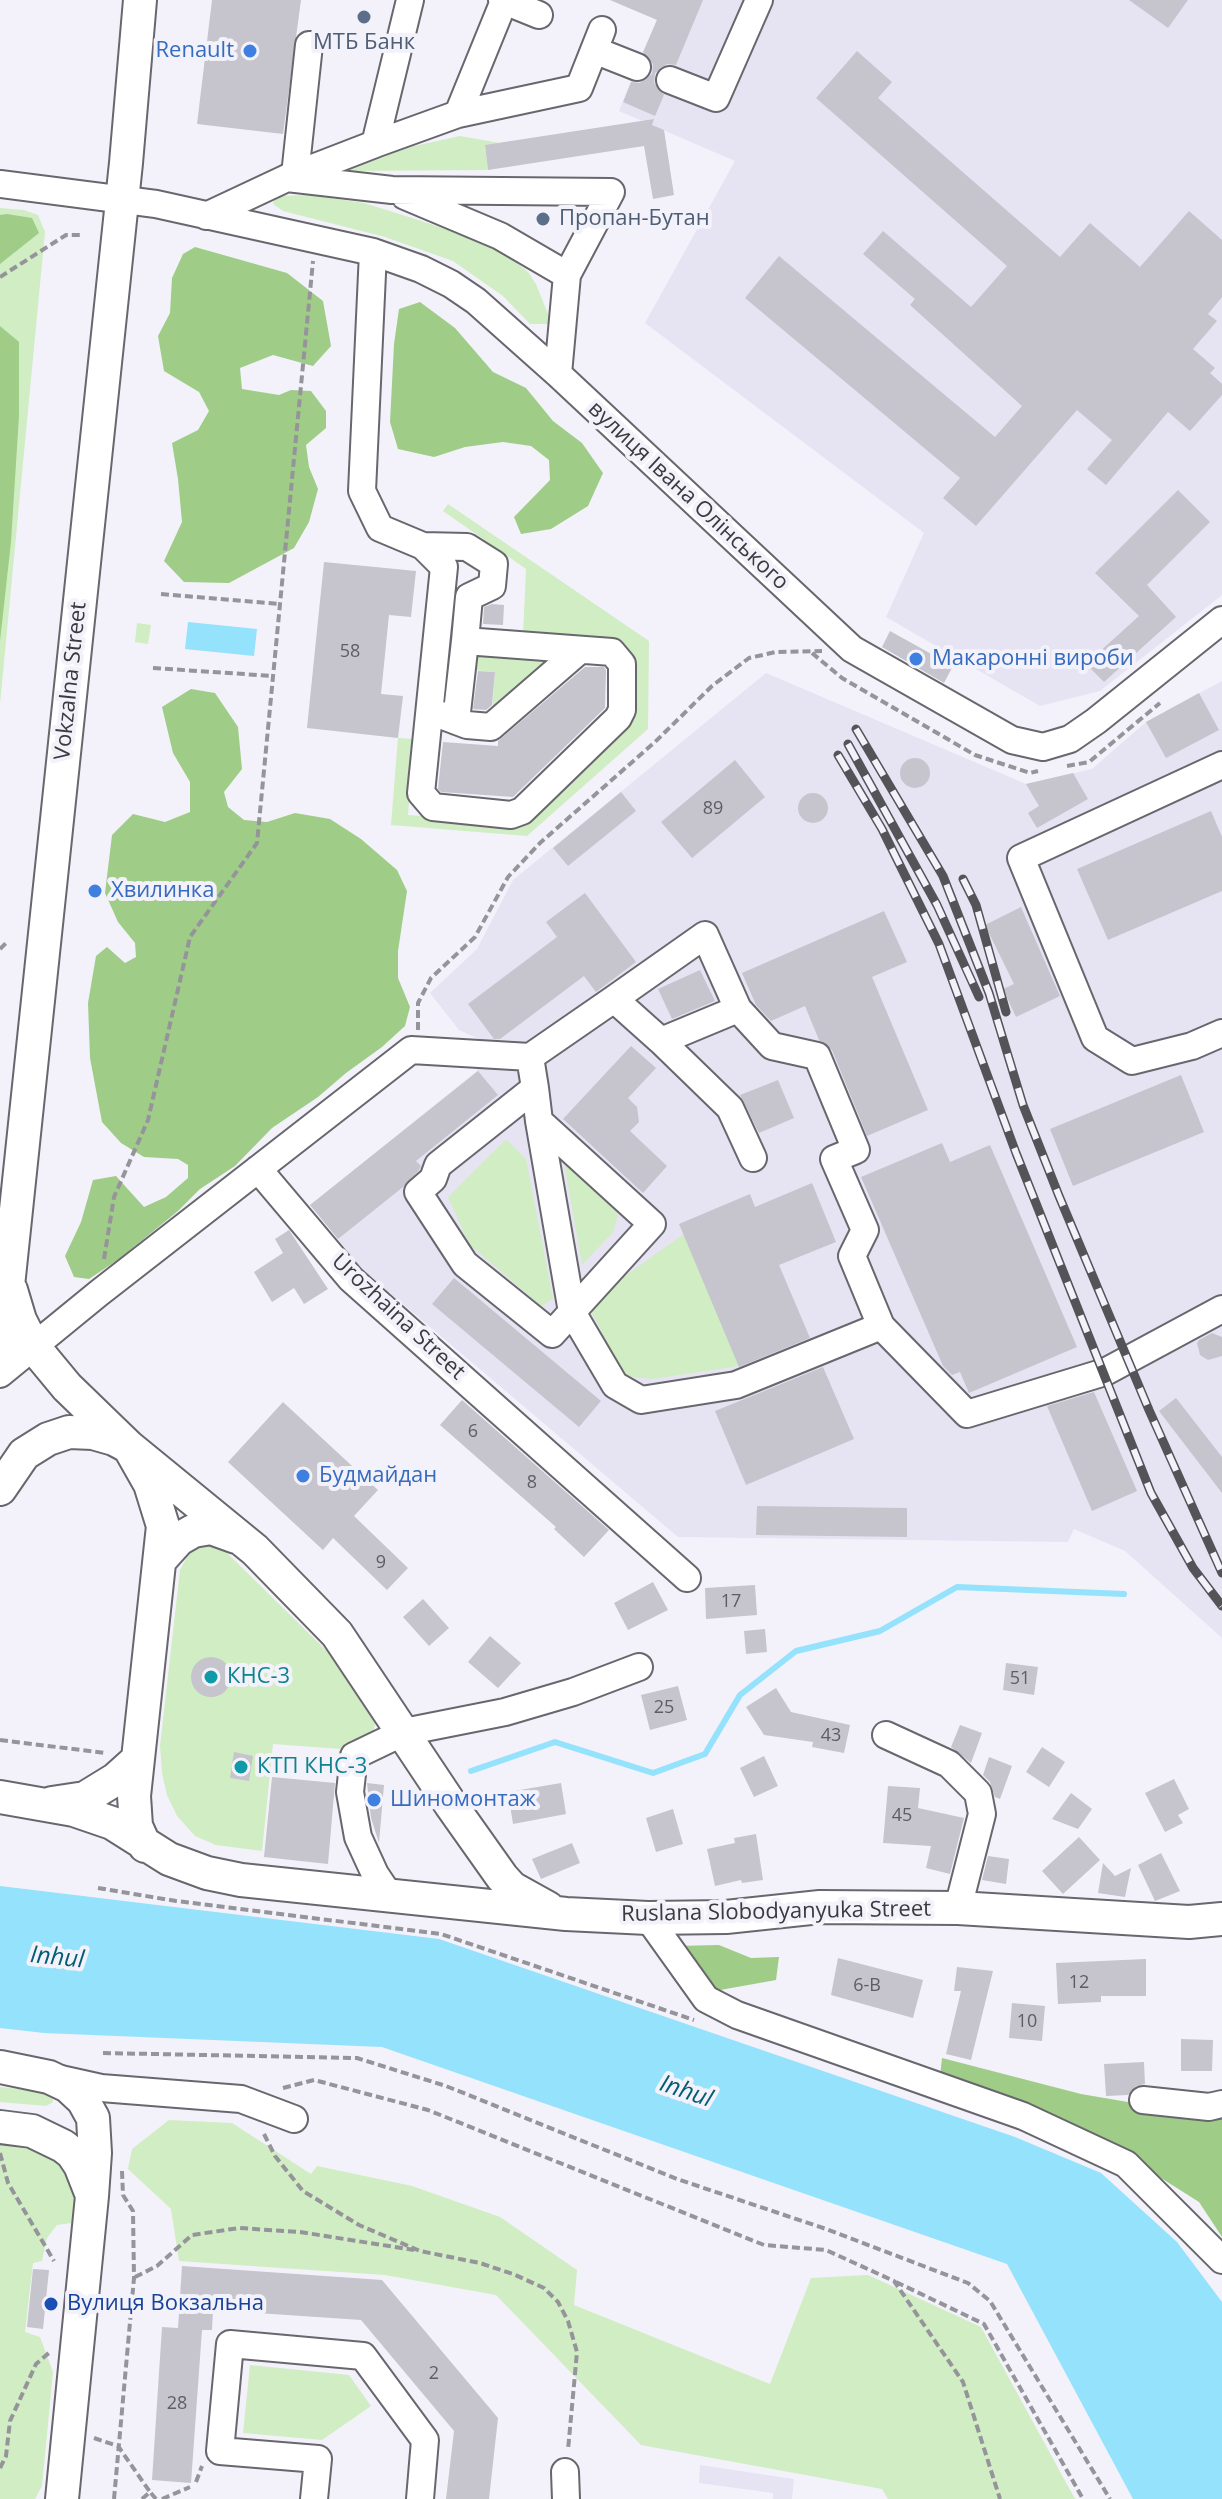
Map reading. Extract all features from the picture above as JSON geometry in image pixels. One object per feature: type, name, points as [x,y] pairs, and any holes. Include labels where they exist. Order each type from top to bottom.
[{"type":"main road","name":"Vokzalna Street","points":[[0,1362],[140,0]]},
{"type":"main road","points":[[5,1291],[33,1346],[67,1387],[129,1447],[255,1550],[337,1634],[502,1877],[530,1900],[566,1914]]},
{"type":"main road","points":[[0,1489],[24,1454],[48,1439],[69,1432],[93,1433],[129,1447],[150,1484],[163,1526],[161,1559],[127,1758],[136,1826],[145,1846]]},
{"type":"main road","points":[[161,1559],[179,1539],[193,1531],[211,1528],[231,1533],[255,1550]]},
{"type":"main road","points":[[0,1797],[40,1803],[63,1803],[85,1798],[116,1779],[127,1758]]},
{"type":"main road","name":"Ruslana Slobodyanyuka Street","points":[[40,1803],[112,1823],[145,1846],[179,1863],[241,1880],[566,1914],[648,1918],[726,1917],[820,1907],[958,1908],[1145,1921],[1222,1919]]},
{"type":"main road","points":[[0,2067],[49,2077],[68,2086],[83,2100],[93,2118],[95,2153],[92,2196],[62,2499]]},
{"type":"main road","points":[[0,2127],[32,2131],[63,2146],[80,2165],[92,2196]]},
{"type":"street","points":[[375,144],[410,0]]},
{"type":"street","points":[[458,114],[503,0],[539,15]]},
{"type":"street","points":[[670,80],[716,98],[759,0]]},
{"type":"street","points":[[206,216],[291,177],[458,114],[579,88],[598,40],[637,67]]},
{"type":"street","points":[[291,177],[309,45]]},
{"type":"street","points":[[291,177],[392,190],[611,192],[567,275],[558,374]]},
{"type":"street","name":"вулиця Івана Олінського","points":[[0,184],[156,204],[373,252],[421,269],[476,301],[852,649],[1012,740],[1043,747],[1070,739],[1222,620]]},
{"type":"street","points":[[392,190],[500,236],[567,275]]},
{"type":"street","points":[[373,252],[362,491],[380,528],[423,546],[467,547],[494,564],[492,586],[469,597],[456,721]]},
{"type":"street","points":[[423,546],[444,567],[421,793],[433,807],[511,815],[522,811],[618,718],[622,710],[622,664],[612,652],[465,641]]},
{"type":"street","points":[[430,711],[467,725],[491,727],[580,650]]},
{"type":"street","points":[[1222,765],[1021,858],[1095,1038],[1132,1061],[1192,1046],[1222,1033]]},
{"type":"street","points":[[0,1374],[411,1050],[530,1057],[705,935],[738,1009],[772,1046],[817,1056],[856,1150],[834,1159],[865,1230],[852,1256],[881,1326],[967,1414],[1105,1372],[1222,1309]]},
{"type":"street","points":[[614,999],[730,1108],[753,1158]]},
{"type":"street","points":[[661,1041],[738,1009]]},
{"type":"street","points":[[530,1057],[572,1312],[615,1385],[641,1400],[736,1385],[881,1326]]},
{"type":"street","points":[[535,1088],[438,1165],[433,1179],[418,1192],[465,1264],[552,1334],[652,1224],[539,1121]]},
{"type":"street","name":"Urozhaina Street","points":[[258,1169],[351,1279],[687,1578]]},
{"type":"street","points":[[389,1895],[375,1874],[358,1837],[350,1792],[354,1756],[404,1732],[505,1712],[573,1692],[639,1667]]},
{"type":"street","points":[[886,1735],[949,1764],[978,1793],[982,1814],[958,1908]]},
{"type":"street","points":[[648,1918],[706,1999],[737,2015],[1023,2116],[1126,2164],[1222,2260]]},
{"type":"street","points":[[49,2077],[101,2088],[241,2099],[294,2119]]},
{"type":"street","points":[[1143,2100],[1209,2107],[1222,2104]]},
{"type":"street","points":[[314,2499],[318,2459],[220,2451],[230,2344],[363,2356],[425,2440],[420,2499]]},
{"type":"street","points":[[565,2472],[566,2499]]},
{"type":"path","points":[[0,277],[66,235],[80,235]]},
{"type":"path","points":[[99,1293],[114,1197],[148,1120],[190,937],[257,843],[315,239]]},
{"type":"path","points":[[161,594],[280,604]]},
{"type":"path","points":[[411,1050],[418,1034],[418,1003],[431,978],[475,937],[508,877],[540,843],[655,742],[712,686],[749,658],[776,652],[852,649]]},
{"type":"path","points":[[153,668],[273,676]]},
{"type":"path","points":[[0,949],[6,943]]},
{"type":"path","points":[[0,1740],[44,1743],[127,1758]]},
{"type":"path","points":[[98,1888],[176,1901],[441,1934],[706,2024],[737,2015]]},
{"type":"path","points":[[103,2053],[357,2058],[446,2086],[677,2179],[826,2229],[968,2283],[990,2301],[1110,2499]]},
{"type":"path","points":[[420,2251],[359,2225],[303,2191],[275,2156],[241,2099],[314,2080],[428,2110],[764,2245],[826,2250],[894,2281],[984,2324],[1083,2499]]},
{"type":"path","points":[[0,2152],[8,2183],[54,2261]]},
{"type":"path","points":[[0,2182],[8,2183]]},
{"type":"path","points":[[114,2499],[134,2278],[133,2211]]},
{"type":"path","points":[[134,2278],[157,2266],[192,2235],[239,2228],[300,2232],[420,2251],[480,2263],[513,2274],[544,2288],[558,2302],[568,2321],[577,2352],[565,2472]]},
{"type":"path","points":[[894,2281],[963,2382],[1000,2499]]},
{"type":"path","points":[[0,2468],[6,2456],[10,2421],[36,2364],[53,2350]]},
{"type":"path","points":[[88,2437],[118,2446],[150,2492],[159,2499],[190,2487]]},
{"type":"path","points":[[142,2499],[150,2492]]},
{"type":"shaded area","points":[[665,0],[1222,0],[1222,595],[1100,691],[1040,706],[886,617],[924,533],[645,323],[735,161],[619,111]]},
{"type":"shaded area","points":[[766,673],[1026,784],[1092,769],[1146,722],[1222,681],[1222,1638],[1125,1551],[1074,1529],[1068,1542],[678,1537],[364,1271],[310,1205],[477,1071],[479,1039],[459,1030],[430,993],[477,949],[513,880]]},
{"type":"shaded area","points":[[700,2465],[794,2479],[792,2499],[773,2499],[773,2493],[699,2483]]},
{"type":"green space","points":[[460,136],[500,143],[485,146],[488,170],[346,171],[410,147]]},
{"type":"green space","points":[[310,195],[364,203],[464,235],[508,256],[528,272],[536,284],[552,324],[530,324],[503,296],[453,261],[385,237],[283,211],[273,204],[275,197]]},
{"type":"green space","points":[[0,208],[38,215],[45,232],[0,704]]},
{"type":"green space","points":[[0,215],[32,218],[39,233],[0,264]]},
{"type":"green space","points":[[195,247],[287,273],[323,301],[331,346],[313,366],[273,355],[240,368],[242,389],[279,395],[291,390],[311,391],[326,411],[326,428],[306,445],[309,467],[318,489],[309,522],[294,548],[229,583],[184,582],[164,561],[182,522],[172,443],[198,430],[209,411],[199,392],[164,371],[158,336],[170,313],[172,278],[183,254]]},
{"type":"green space","points":[[420,302],[455,328],[493,372],[526,388],[553,421],[582,443],[603,473],[588,506],[551,529],[521,534],[514,517],[550,480],[549,460],[531,446],[503,442],[465,447],[434,457],[398,449],[390,422],[399,309]]},
{"type":"green space","points":[[0,326],[19,342],[19,416],[11,542],[0,641]]},
{"type":"green space","points":[[448,504],[649,641],[648,729],[527,836],[391,825],[398,738],[414,739],[408,815],[513,823],[619,727],[630,656],[523,637],[526,569],[443,511]]},
{"type":"green space","points":[[137,623],[151,625],[148,644],[135,642]]},
{"type":"green space","points":[[475,651],[558,657],[492,713],[495,672],[474,670]]},
{"type":"green space","points":[[191,689],[215,693],[238,727],[242,769],[224,792],[228,807],[244,820],[267,822],[295,813],[330,819],[361,839],[397,870],[407,891],[398,951],[398,978],[410,1007],[405,1026],[382,1047],[272,1128],[235,1166],[200,1189],[119,1259],[89,1279],[74,1277],[65,1256],[81,1222],[93,1180],[116,1176],[144,1207],[166,1197],[188,1178],[188,1165],[178,1159],[144,1157],[121,1143],[102,1122],[90,1058],[88,1003],[96,956],[107,947],[125,963],[136,957],[135,943],[118,922],[105,893],[112,835],[133,814],[165,822],[190,812],[190,782],[173,753],[162,707]]},
{"type":"green space","points":[[506,1139],[526,1159],[553,1299],[541,1306],[469,1244],[448,1197]]},
{"type":"green space","points":[[563,1156],[610,1199],[618,1216],[613,1232],[582,1265]]},
{"type":"green space","points":[[684,1234],[739,1366],[653,1379],[624,1376],[592,1313],[608,1288]]},
{"type":"green space","points":[[209,1544],[224,1550],[333,1657],[377,1717],[368,1751],[273,1744],[262,1851],[216,1845],[195,1836],[177,1816],[167,1795],[162,1773],[160,1746],[180,1570],[190,1551]]},
{"type":"green space","points":[[719,1945],[751,1958],[779,1957],[776,1980],[709,1992],[675,1946]]},
{"type":"green space","points":[[942,2058],[1081,2094],[1222,2118],[1222,2237],[1199,2202],[1123,2154],[940,2077]]},
{"type":"green space","points":[[0,2087],[48,2092],[53,2102],[46,2106],[0,2102]]},
{"type":"green space","points":[[169,2120],[232,2123],[311,2174],[317,2166],[412,2186],[500,2217],[577,2270],[574,2305],[770,2384],[811,2278],[868,2275],[981,2327],[1075,2499],[888,2499],[882,2489],[641,2445],[496,2295],[385,2275],[179,2261],[171,2209],[128,2169],[132,2149]]},
{"type":"green space","points":[[0,2143],[31,2148],[54,2158],[69,2174],[76,2191],[77,2211],[71,2223],[57,2225],[47,2238],[42,2261],[33,2263],[25,2332],[40,2337],[53,2372],[42,2486],[35,2499],[0,2499]]},
{"type":"green space","points":[[250,2365],[349,2375],[371,2406],[322,2440],[243,2433]]},
{"type":"water","points":[[188,622],[257,629],[254,656],[185,649]]},
{"type":"water","name":"Inhul","points":[[0,1886],[439,1939],[1015,2137],[1101,2173],[1177,2242],[1222,2302],[1222,2499],[1133,2499],[1007,2264],[382,2047],[44,2033],[0,2028]]},
{"type":"building","points":[[212,0],[301,0],[283,134],[197,124]]},
{"type":"building","points":[[610,0],[703,0],[676,65],[667,64],[655,73],[654,83],[664,95],[655,116],[623,102],[631,82],[640,83],[652,74],[653,64],[643,52],[657,20]]},
{"type":"building","points":[[1129,0],[1188,0],[1168,28]]},
{"type":"building","points":[[857,51],[892,82],[878,98],[1060,257],[1090,223],[1140,267],[1189,211],[1222,240],[1222,297],[1208,314],[1217,321],[1193,349],[1215,368],[1210,373],[1222,384],[1222,395],[1190,431],[1168,412],[1106,485],[1087,469],[1112,440],[1077,410],[976,526],[943,498],[960,478],[745,298],[779,256],[995,437],[1022,406],[910,305],[915,299],[863,254],[883,231],[971,307],[1007,266],[816,98]]},
{"type":"building","points":[[654,119],[652,125],[664,130],[674,195],[653,199],[644,146],[488,170],[485,145]]},
{"type":"building","points":[[1178,490],[1210,522],[1147,585],[1176,617],[1104,682],[1086,664],[1139,616],[1095,573]]},
{"type":"building","points":[[324,562],[416,571],[411,617],[389,615],[381,694],[403,696],[398,738],[307,728]]},
{"type":"building","points":[[504,605],[503,625],[483,624],[484,607]]},
{"type":"building","name":"Макаронні вироби","points":[[890,631],[953,666],[944,683],[882,647]]},
{"type":"building","points":[[585,667],[604,667],[606,670],[605,708],[513,797],[441,792],[438,789],[443,742],[498,746],[498,741]]},
{"type":"building","points":[[478,671],[495,672],[492,705],[486,710],[473,709]]},
{"type":"building","points":[[1199,693],[1219,730],[1166,758],[1146,722]]},
{"type":"building","points":[[915,758],[926,762],[930,773],[926,784],[915,788],[904,784],[900,773],[904,762]]},
{"type":"building","points":[[735,760],[765,797],[692,858],[661,822]]},
{"type":"building","points":[[1073,773],[1088,799],[1037,828],[1028,813],[1039,806],[1026,784]]},
{"type":"building","points":[[621,792],[636,811],[568,866],[553,848]]},
{"type":"building","points":[[813,793],[824,797],[828,808],[824,819],[813,823],[802,819],[798,808],[802,797]]},
{"type":"building","points":[[1211,811],[1222,837],[1222,891],[1108,940],[1077,869]]},
{"type":"building","points":[[585,893],[636,962],[596,992],[584,976],[500,1039],[494,1039],[468,1004],[557,937],[546,922]]},
{"type":"building","points":[[1021,907],[1060,996],[1016,1017],[1003,989],[1014,984],[985,925]]},
{"type":"building","points":[[884,911],[907,962],[872,977],[928,1110],[867,1136],[832,1050],[819,1040],[805,1006],[771,1021],[756,1005],[742,973]]},
{"type":"building","points":[[700,970],[715,1001],[672,1019],[658,989]]},
{"type":"building","points":[[631,1046],[656,1068],[628,1098],[637,1107],[639,1122],[630,1131],[667,1166],[643,1193],[563,1119]]},
{"type":"building","points":[[478,1071],[498,1095],[416,1161],[421,1166],[419,1170],[403,1187],[338,1239],[310,1205]]},
{"type":"building","points":[[1181,1075],[1204,1132],[1073,1186],[1050,1129]]},
{"type":"building","points":[[778,1080],[794,1118],[759,1133],[740,1095]]},
{"type":"building","points":[[942,1143],[950,1162],[990,1145],[1077,1347],[969,1393],[960,1372],[952,1375],[943,1366],[861,1177]]},
{"type":"building","points":[[812,1183],[836,1242],[779,1265],[810,1338],[739,1367],[679,1224],[750,1194],[755,1207]]},
{"type":"building","points":[[289,1230],[328,1289],[304,1304],[294,1288],[272,1302],[254,1272],[283,1253],[275,1239]]},
{"type":"building","points":[[454,1278],[601,1401],[579,1427],[432,1304]]},
{"type":"building","points":[[1212,1333],[1222,1337],[1222,1356],[1208,1360],[1200,1355],[1197,1343]]},
{"type":"building","points":[[823,1367],[854,1439],[746,1485],[715,1411]]},
{"type":"building","points":[[1094,1392],[1137,1491],[1092,1511],[1047,1406]]},
{"type":"building","points":[[1176,1398],[1222,1457],[1222,1493],[1159,1411]]},
{"type":"building","points":[[462,1400],[609,1530],[584,1557],[554,1529],[556,1527],[440,1425]]},
{"type":"building","name":"Будмайдан","points":[[283,1402],[378,1490],[354,1516],[408,1568],[387,1590],[333,1538],[323,1550],[228,1462]]},
{"type":"building","points":[[757,1506],[907,1508],[907,1537],[756,1535]]},
{"type":"building","points":[[653,1582],[668,1610],[628,1630],[614,1603]]},
{"type":"building","points":[[755,1585],[757,1615],[706,1619],[705,1588]]},
{"type":"building","points":[[423,1599],[449,1628],[429,1646],[403,1617]]},
{"type":"building","points":[[765,1629],[767,1652],[746,1654],[744,1631]]},
{"type":"building","points":[[490,1636],[521,1663],[498,1688],[468,1662]]},
{"type":"building","name":"КНС-3","points":[[211,1657],[225,1663],[231,1677],[225,1691],[211,1697],[197,1691],[191,1677],[197,1663]]},
{"type":"building","points":[[1006,1663],[1038,1667],[1034,1695],[1003,1690]]},
{"type":"building","points":[[678,1686],[687,1720],[650,1730],[641,1695]]},
{"type":"building","points":[[776,1688],[791,1712],[850,1725],[844,1753],[812,1747],[813,1742],[764,1735],[746,1707]]},
{"type":"building","points":[[960,1725],[982,1733],[971,1763],[951,1747]]},
{"type":"building","points":[[1042,1747],[1065,1762],[1049,1787],[1026,1772]]},
{"type":"building","name":"КТП КНС-3","points":[[234,1752],[253,1756],[249,1781],[230,1778]]},
{"type":"building","points":[[764,1756],[778,1786],[754,1797],[740,1768]]},
{"type":"building","points":[[989,1757],[1012,1766],[1000,1799],[995,1797],[990,1782],[983,1775]]},
{"type":"building","points":[[272,1777],[335,1783],[328,1864],[264,1857]]},
{"type":"building","points":[[1174,1779],[1189,1809],[1178,1815],[1183,1823],[1165,1832],[1145,1793]]},
{"type":"building","points":[[367,1783],[384,1785],[379,1843],[371,1818]]},
{"type":"building","points":[[561,1783],[566,1814],[513,1824],[508,1792]]},
{"type":"building","points":[[888,1786],[920,1788],[918,1808],[964,1818],[950,1874],[926,1868],[931,1846],[883,1843]]},
{"type":"building","points":[[1071,1793],[1092,1809],[1078,1829],[1052,1819]]},
{"type":"building","points":[[673,1809],[683,1844],[656,1852],[646,1818]]},
{"type":"building","points":[[756,1834],[763,1880],[742,1883],[741,1880],[715,1886],[707,1849],[735,1843],[734,1838]]},
{"type":"building","points":[[1079,1837],[1100,1860],[1063,1894],[1042,1871]]},
{"type":"building","points":[[572,1843],[580,1863],[541,1879],[532,1859]]},
{"type":"building","points":[[1161,1853],[1180,1891],[1155,1901],[1138,1865]]},
{"type":"building","points":[[988,1856],[1009,1859],[1006,1884],[982,1880]]},
{"type":"building","points":[[1103,1863],[1115,1876],[1131,1868],[1125,1897],[1098,1893]]},
{"type":"building","points":[[838,1958],[923,1980],[913,2018],[831,1995]]},
{"type":"building","points":[[1146,1959],[1146,1996],[1101,1996],[1101,2002],[1058,2004],[1056,1963]]},
{"type":"building","points":[[957,1967],[993,1971],[971,2060],[946,2054],[961,1991],[954,1991]]},
{"type":"building","points":[[1012,2003],[1045,2006],[1042,2041],[1009,2038]]},
{"type":"building","points":[[1181,2039],[1213,2040],[1212,2071],[1181,2071]]},
{"type":"building","points":[[1144,2062],[1145,2084],[1136,2086],[1128,2095],[1106,2096],[1104,2064]]},
{"type":"building","points":[[182,2266],[382,2280],[498,2418],[489,2499],[446,2499],[454,2431],[361,2320],[213,2310],[212,2330],[202,2330],[191,2483],[152,2480],[162,2327],[178,2328]]},
{"type":"building","points":[[33,2269],[49,2270],[43,2329],[27,2327]]},
{"type":"waterway","points":[[471,1771],[555,1742],[653,1773],[705,1754],[740,1695],[796,1651],[880,1631],[957,1587],[1124,1594]]},
{"type":"railway","points":[[856,729],[943,876],[989,993],[1023,1105],[1059,1196],[1222,1573]]},
{"type":"railway","points":[[848,744],[937,905],[979,997]]},
{"type":"railway","points":[[838,755],[882,829],[939,944],[1016,1153],[1151,1493],[1193,1568],[1222,1606]]},
{"type":"railway","points":[[963,879],[976,905],[1006,1012]]},
{"type":"place","name":"МТБ Банк","points":[[364,17]]},
{"type":"place","name":"Renault","points":[[250,51]]},
{"type":"place","name":"Пропан-Бутан","points":[[543,219]]},
{"type":"place","name":"Макаронні вироби","points":[[916,659]]},
{"type":"place","name":"Хвилинка","points":[[95,891]]},
{"type":"place","name":"Будмайдан","points":[[303,1476]]},
{"type":"place","name":"КНС-3","points":[[211,1677]]},
{"type":"place","name":"КТП КНС-3","points":[[241,1767]]},
{"type":"place","name":"Шиномонтаж","points":[[374,1800]]},
{"type":"place","name":"Вулиця Вокзальна","points":[[51,2304]]}]
